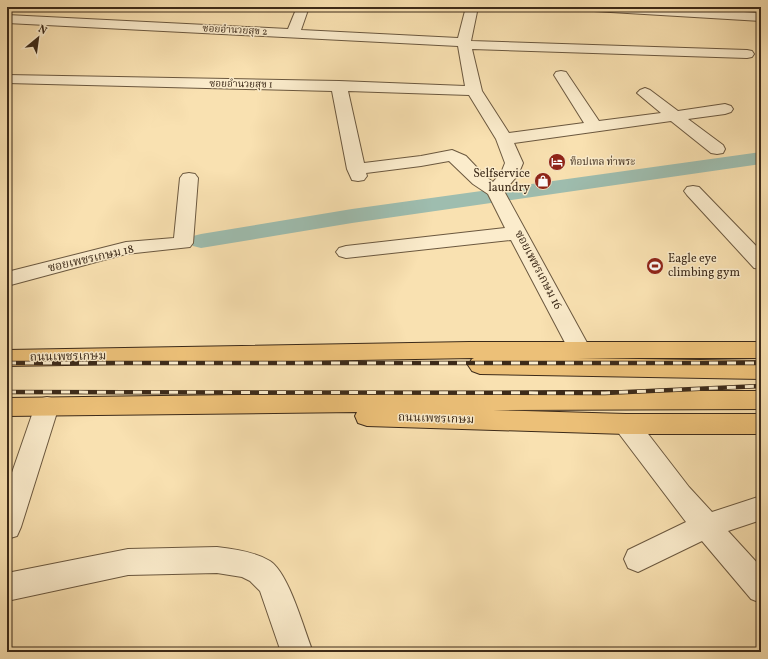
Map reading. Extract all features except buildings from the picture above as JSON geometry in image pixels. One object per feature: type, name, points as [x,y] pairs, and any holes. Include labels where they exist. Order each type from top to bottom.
[{"type":"main road","name":"ถนนเพชรเกษม","points":[[7,358],[352,352],[761,350]]},
{"type":"main road","name":"ถนนเพชรเกษม","points":[[128,356],[761,370]]},
{"type":"main road","name":"ถนนเพชรเกษม","points":[[7,407],[562,400],[761,400]]},
{"type":"main road","name":"ถนนเพชรเกษม","points":[[110,406],[499,421],[626,424],[761,424]]},
{"type":"street","points":[[42,21],[50,7]]},
{"type":"street","points":[[293,33],[303,7]]},
{"type":"street","points":[[472,7],[464,43],[474,91],[504,139],[514,163],[496,193]]},
{"type":"street","points":[[594,7],[761,17]]},
{"type":"street","name":"ซอยอำนวยสุข 2","points":[[7,19],[527,46],[747,54]]},
{"type":"street","points":[[561,75],[595,127]]},
{"type":"street","name":"ซอยอำนวยสุข 1","points":[[7,80],[339,86],[474,91]]},
{"type":"street","name":"ซอยเพชรเกษม 16","points":[[339,86],[357,172],[452,155],[460,160],[479,180],[496,193],[580,350]]},
{"type":"street","points":[[645,93],[717,149]]},
{"type":"street","points":[[504,139],[725,109]]},
{"type":"street","name":"ซอยเพชรเกษม 18","points":[[7,280],[126,248],[183,243],[188,178]]},
{"type":"street","points":[[693,191],[761,263]]},
{"type":"street","points":[[346,252],[518,233]]},
{"type":"street","points":[[7,527],[47,406]]},
{"type":"street","points":[[626,424],[680,495],[761,589]]},
{"type":"street","points":[[638,559],[706,526],[761,508]]},
{"type":"street","points":[[7,587],[128,562],[217,560],[243,564],[260,571],[272,583],[297,652]]},
{"type":"waterway","points":[[201,241],[352,216],[761,158]]},
{"type":"railway","points":[[7,363],[761,363]]},
{"type":"railway","points":[[7,392],[605,393],[761,386]]},
{"type":"place","name":"ท็อปเทล ท่าพระ","points":[[557,162]]},
{"type":"place","name":"Selfservice laundry","points":[[543,181]]},
{"type":"place","name":"Eagle eye climbing gym","points":[[655,266]]}]
